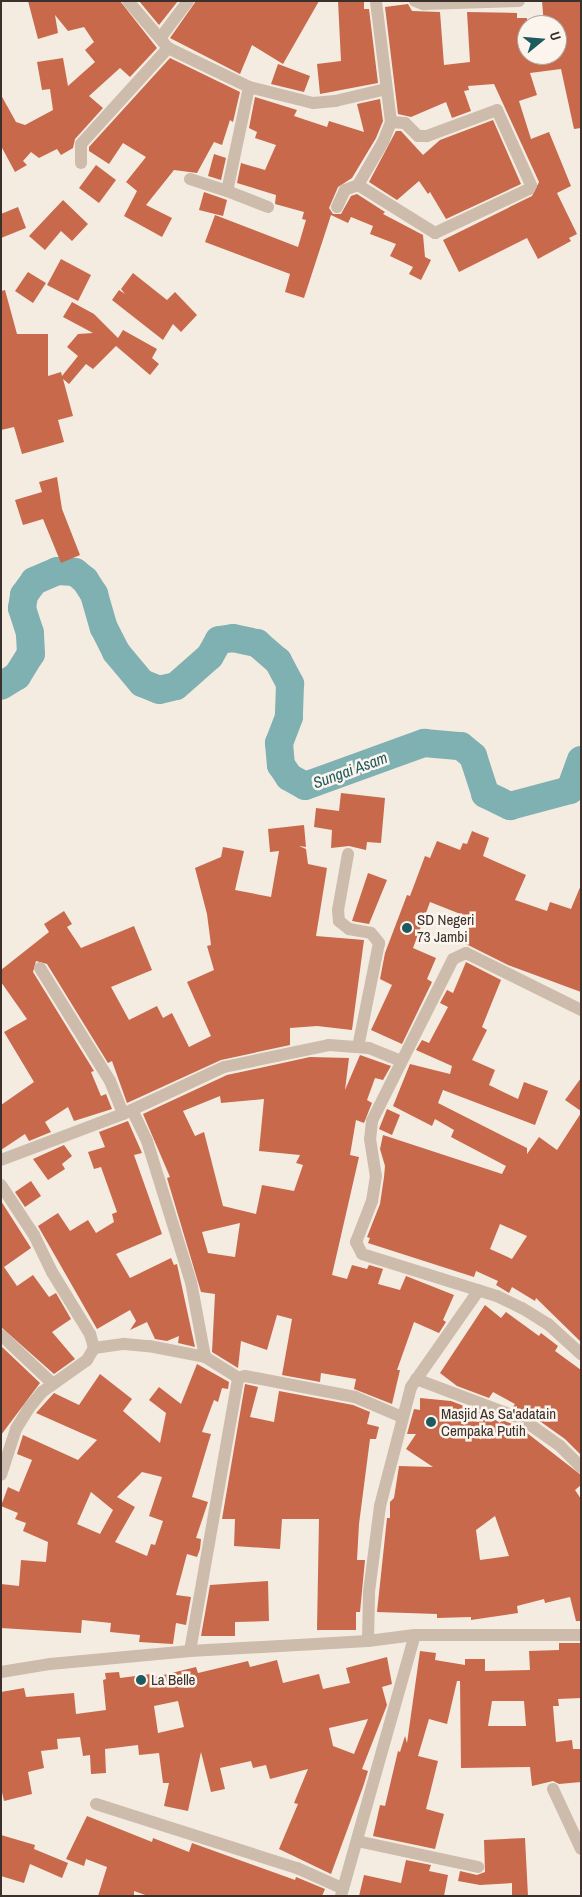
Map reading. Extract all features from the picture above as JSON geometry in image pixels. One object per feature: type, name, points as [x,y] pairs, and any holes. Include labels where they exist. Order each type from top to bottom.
[{"type":"street","points":[[128,1],[164,43],[250,86],[312,103],[344,100],[386,89]]},
{"type":"street","points":[[81,163],[81,144],[164,43],[188,1]]},
{"type":"street","points":[[337,207],[344,190],[358,185],[384,142],[391,122],[376,1]]},
{"type":"street","points":[[415,1],[432,4],[519,1]]},
{"type":"street","points":[[228,191],[250,86]]},
{"type":"street","points":[[358,185],[435,233],[531,185],[496,110],[426,136],[418,136],[405,123],[391,122]]},
{"type":"street","points":[[190,179],[228,191],[268,207]]},
{"type":"street","points":[[348,854],[338,910],[339,921],[349,929],[371,933],[379,943],[358,1047]]},
{"type":"street","points":[[581,1010],[460,953],[453,959],[372,1121],[370,1139],[376,1176],[372,1201],[357,1233],[358,1249],[362,1254],[479,1290],[522,1308],[548,1324],[581,1354]]},
{"type":"street","points":[[40,968],[127,1112],[147,1141],[191,1282],[205,1357]]},
{"type":"street","points":[[1,1160],[127,1112],[224,1068],[330,1045],[369,1048],[401,1061]]},
{"type":"street","points":[[1,1185],[34,1235],[52,1272],[90,1334],[94,1348],[87,1360],[42,1392],[16,1428],[1,1475]]},
{"type":"street","points":[[368,1641],[369,1592],[380,1506],[402,1417],[416,1379],[479,1290]]},
{"type":"street","points":[[1,1335],[53,1384]]},
{"type":"street","points":[[94,1348],[141,1345],[205,1357],[238,1378],[245,1376],[355,1397],[402,1417]]},
{"type":"street","points":[[190,1651],[238,1378]]},
{"type":"street","points":[[416,1379],[522,1419],[560,1446],[581,1467]]},
{"type":"street","points":[[1,1672],[50,1664],[190,1651],[368,1641],[415,1635],[581,1635]]},
{"type":"street","points":[[96,1804],[297,1868],[342,1892],[415,1635]]},
{"type":"street","points":[[553,1789],[581,1849]]},
{"type":"street","points":[[356,1841],[478,1867]]},
{"type":"building","points":[[28,1],[120,1],[157,48],[130,77],[120,68],[89,96],[103,108],[75,139],[73,148],[61,155],[57,149],[39,158],[31,152],[23,161],[27,165],[15,172],[1,146],[1,95],[16,122],[25,125],[53,110],[50,89],[42,90],[37,62],[63,58],[68,86],[95,62],[85,50],[94,42],[84,27],[68,31],[55,15],[58,33],[38,39]]},
{"type":"building","points":[[139,1],[178,1],[159,25]]},
{"type":"building","points":[[196,1],[319,1],[283,64],[252,45],[240,74],[170,38]]},
{"type":"building","points":[[338,1],[364,1],[364,9],[369,9],[378,83],[320,94],[317,64],[341,61]]},
{"type":"building","points":[[542,1],[581,1],[581,128],[574,129],[561,69],[530,73],[537,95],[519,101],[531,139],[549,132],[571,186],[557,193],[577,234],[569,238],[571,241],[538,259],[527,238],[459,272],[443,240],[532,196],[539,182],[494,84],[468,86],[469,90],[464,91],[471,111],[452,118],[446,102],[411,117],[398,114],[385,7],[408,4],[412,11],[440,12],[444,65],[470,62],[467,12],[517,13],[517,65],[567,65],[567,15],[543,15]]},
{"type":"building","points":[[170,58],[240,92],[233,122],[230,120],[222,145],[214,142],[197,173],[174,170],[146,205],[172,218],[162,237],[124,216],[137,191],[126,182],[146,157],[123,143],[109,164],[89,151],[89,147]]},
{"type":"building","points":[[278,64],[310,76],[304,92],[271,84]]},
{"type":"building","points":[[255,97],[297,110],[294,116],[327,127],[329,121],[364,132],[357,104],[380,99],[383,121],[376,138],[352,178],[338,187],[329,208],[333,214],[341,214],[351,196],[357,194],[385,212],[383,214],[423,235],[425,257],[431,260],[421,280],[409,274],[413,267],[390,256],[396,244],[370,234],[373,226],[351,217],[348,223],[331,215],[304,298],[285,292],[290,274],[205,242],[215,215],[298,247],[306,220],[302,219],[304,212],[275,204],[276,195],[237,183],[241,163],[265,170],[276,145],[255,138],[257,132],[249,128]]},
{"type":"building","points":[[493,120],[521,184],[446,219],[430,192],[428,194],[419,181],[397,200],[369,182],[396,131],[401,131],[423,155],[440,140]]},
{"type":"building","points":[[214,154],[226,158],[221,180],[208,176]]},
{"type":"building","points":[[96,165],[116,180],[99,203],[79,188]]},
{"type":"building","points":[[204,192],[227,200],[223,216],[199,210]]},
{"type":"building","points":[[63,200],[88,224],[72,241],[61,231],[45,250],[29,236]]},
{"type":"building","points":[[18,207],[26,228],[1,238],[1,214]]},
{"type":"building","points":[[61,259],[91,275],[78,301],[47,285]]},
{"type":"building","points":[[28,272],[46,283],[33,303],[15,291]]},
{"type":"building","points":[[133,273],[167,300],[175,292],[197,315],[181,332],[173,324],[163,340],[112,300],[119,290],[125,294],[121,289]]},
{"type":"building","points":[[5,290],[17,334],[48,334],[48,376],[61,372],[62,376],[78,356],[67,347],[78,334],[93,333],[63,317],[72,302],[94,314],[118,338],[123,330],[157,349],[152,358],[159,364],[150,375],[116,346],[93,369],[86,364],[69,384],[63,379],[73,416],[58,420],[64,442],[22,454],[14,427],[1,430],[1,291]]},
{"type":"building","points":[[57,477],[62,509],[80,555],[61,563],[43,519],[23,525],[15,500],[42,492],[39,482]]},
{"type":"building","points":[[341,793],[385,798],[381,843],[367,842],[366,850],[349,846],[331,848],[332,830],[314,827],[316,808],[339,811]]},
{"type":"building","points":[[304,825],[306,847],[299,846],[306,849],[308,864],[327,868],[316,936],[364,940],[352,1030],[317,1026],[290,1028],[290,1045],[221,1060],[127,1103],[112,1061],[108,1063],[47,964],[36,961],[33,972],[94,1071],[91,1072],[101,1096],[106,1094],[112,1109],[74,1121],[68,1107],[45,1122],[51,1132],[29,1141],[25,1134],[1,1150],[1,1105],[34,1082],[4,1032],[27,1019],[1,982],[1,970],[49,932],[44,924],[64,911],[72,924],[67,927],[81,948],[134,926],[152,970],[111,987],[129,1020],[157,1006],[163,1018],[172,1013],[189,1047],[211,1036],[187,982],[214,970],[207,946],[211,945],[207,914],[195,868],[221,857],[223,847],[244,851],[235,890],[271,897],[279,851],[270,852],[268,829]]},
{"type":"building","points":[[472,831],[489,838],[483,856],[526,875],[515,900],[547,911],[550,902],[571,909],[581,885],[581,992],[508,965],[462,942],[473,919],[430,902],[413,948],[436,958],[427,979],[432,982],[402,1044],[371,1030],[392,985],[380,979],[385,953],[407,895],[410,896],[425,856],[430,858],[437,841],[460,850],[463,843],[467,844]]},
{"type":"building","points":[[368,873],[387,880],[369,924],[352,921]]},
{"type":"building","points":[[466,962],[501,980],[482,1027],[487,1030],[472,1060],[495,1070],[489,1085],[518,1099],[524,1082],[548,1091],[535,1125],[443,1090],[438,1103],[527,1148],[527,1154],[539,1137],[557,1150],[581,1113],[581,1342],[536,1298],[535,1301],[512,1287],[509,1293],[496,1285],[498,1281],[476,1271],[474,1277],[368,1243],[370,1238],[367,1237],[380,1204],[384,1177],[385,1166],[380,1149],[383,1135],[502,1174],[506,1166],[451,1137],[454,1130],[435,1119],[432,1126],[393,1106],[410,1064],[450,1074],[452,1066],[416,1050],[422,1040],[429,1043],[448,1007],[440,1003],[447,990],[453,993]],"holes":[[[500,1224],[527,1236],[512,1259],[490,1249]]]},
{"type":"building","points":[[360,1055],[391,1066],[383,1080],[375,1078],[367,1100],[372,1103],[364,1123],[356,1120],[350,1155],[359,1157],[332,1275],[347,1279],[352,1265],[367,1269],[369,1265],[383,1269],[378,1284],[400,1290],[406,1276],[454,1295],[443,1320],[446,1322],[439,1333],[414,1322],[397,1370],[400,1370],[392,1404],[354,1389],[356,1379],[321,1373],[320,1382],[282,1375],[292,1319],[277,1315],[267,1350],[241,1341],[238,1368],[212,1352],[215,1294],[201,1292],[167,1178],[170,1177],[143,1114],[227,1075],[310,1057],[349,1058],[345,1090]],"holes":[[[220,1096],[221,1103],[264,1099],[259,1151],[300,1155],[296,1163],[303,1165],[294,1191],[262,1185],[256,1214],[223,1206],[204,1132],[195,1136],[183,1111]],[[240,1223],[235,1257],[208,1253],[202,1232]]]},
{"type":"building","points":[[581,1078],[581,1111],[565,1100]]},
{"type":"building","points":[[387,1109],[400,1115],[392,1135],[379,1129]]},
{"type":"building","points":[[128,1121],[142,1153],[134,1155],[162,1234],[116,1254],[130,1278],[171,1258],[174,1265],[177,1264],[195,1347],[178,1343],[179,1336],[167,1341],[155,1339],[147,1322],[130,1330],[136,1321],[130,1310],[97,1329],[38,1226],[58,1213],[70,1231],[88,1220],[96,1233],[114,1222],[112,1214],[117,1212],[101,1167],[94,1169],[88,1152],[105,1147],[99,1132]]},
{"type":"building","points":[[64,1145],[72,1156],[62,1164],[65,1169],[48,1180],[33,1159]]},
{"type":"building","points":[[31,1181],[41,1196],[25,1207],[15,1192]]},
{"type":"building","points":[[1,1201],[31,1248],[4,1267],[17,1286],[33,1275],[49,1297],[56,1293],[71,1319],[52,1332],[75,1359],[54,1374],[1,1327]]},
{"type":"building","points":[[485,1305],[501,1318],[506,1312],[539,1336],[541,1333],[558,1346],[555,1351],[581,1370],[581,1455],[565,1439],[527,1412],[513,1407],[515,1404],[493,1392],[489,1398],[457,1386],[440,1373]]},
{"type":"building","points":[[1,1346],[40,1383],[1,1435]]},
{"type":"building","points":[[197,1364],[229,1382],[228,1389],[222,1388],[218,1402],[214,1400],[202,1432],[211,1434],[192,1497],[208,1502],[196,1538],[201,1539],[200,1549],[197,1557],[187,1554],[176,1595],[191,1597],[186,1625],[176,1623],[173,1644],[139,1642],[140,1635],[110,1632],[111,1623],[82,1620],[81,1633],[1,1628],[1,1584],[19,1586],[21,1560],[46,1562],[48,1542],[23,1531],[26,1523],[15,1519],[18,1513],[1,1506],[8,1487],[19,1492],[32,1460],[17,1454],[23,1435],[78,1460],[97,1440],[36,1413],[54,1393],[79,1405],[100,1374],[132,1399],[123,1411],[160,1443],[166,1413],[149,1400],[159,1387],[181,1404]],"holes":[[[142,1472],[162,1477],[149,1516],[163,1521],[155,1545],[151,1544],[147,1556],[115,1542],[135,1507],[117,1497]],[[91,1492],[113,1510],[100,1534],[77,1524]]]},
{"type":"building","points":[[245,1384],[258,1387],[250,1417],[274,1422],[279,1391],[353,1405],[370,1412],[367,1424],[379,1427],[376,1439],[370,1439],[359,1524],[357,1560],[365,1560],[360,1612],[356,1612],[356,1630],[317,1630],[319,1519],[282,1519],[280,1549],[234,1546],[235,1519],[222,1519]]},
{"type":"building","points":[[420,1398],[451,1401],[488,1415],[500,1423],[502,1420],[518,1426],[581,1475],[581,1485],[575,1490],[581,1499],[581,1621],[576,1621],[570,1597],[545,1603],[544,1599],[517,1606],[518,1613],[471,1620],[471,1617],[437,1618],[437,1614],[377,1612],[387,1518],[390,1518],[390,1502],[394,1498],[399,1466],[433,1467],[406,1449],[416,1434],[407,1434],[414,1409],[420,1410]],"holes":[[[495,1516],[509,1556],[480,1560],[476,1530]]]},
{"type":"building","points":[[268,1581],[269,1621],[235,1622],[235,1636],[201,1636],[210,1585]]},
{"type":"building","points":[[559,1643],[581,1643],[581,1698],[558,1699],[559,1706],[553,1706],[556,1742],[572,1740],[573,1749],[581,1749],[581,1782],[559,1784],[553,1781],[532,1786],[530,1767],[461,1768],[460,1681],[457,1681],[447,1724],[429,1719],[418,1756],[438,1761],[426,1809],[444,1814],[435,1849],[373,1836],[380,1805],[385,1806],[398,1751],[400,1752],[405,1736],[407,1743],[420,1651],[436,1653],[435,1660],[465,1665],[465,1659],[485,1659],[485,1671],[530,1670],[529,1651],[559,1650]],"holes":[[[492,1701],[524,1701],[526,1726],[488,1726]]]},
{"type":"building","points":[[387,1657],[392,1684],[382,1687],[387,1705],[362,1769],[368,1771],[331,1874],[279,1849],[298,1804],[294,1803],[308,1769],[270,1779],[266,1765],[253,1768],[251,1761],[220,1768],[225,1789],[211,1792],[201,1752],[188,1811],[164,1806],[169,1783],[163,1783],[159,1753],[139,1755],[138,1745],[105,1749],[106,1773],[91,1774],[90,1755],[83,1756],[80,1737],[57,1739],[58,1749],[41,1751],[44,1768],[28,1772],[32,1794],[4,1801],[1,1788],[1,1692],[24,1688],[26,1697],[74,1693],[76,1714],[106,1710],[103,1680],[106,1679],[105,1673],[119,1672],[120,1678],[151,1674],[151,1678],[196,1667],[198,1673],[248,1661],[250,1667],[277,1660],[283,1683],[319,1674],[323,1689],[350,1683],[346,1668]],"holes":[[[178,1701],[184,1727],[158,1733],[154,1706]],[[368,1719],[354,1754],[333,1746],[329,1728]]]},
{"type":"building","points":[[87,1816],[152,1842],[153,1838],[189,1852],[192,1843],[295,1880],[296,1877],[325,1889],[322,1896],[148,1896],[134,1891],[134,1896],[98,1896],[107,1867],[86,1859],[84,1866],[66,1859]]},
{"type":"building","points":[[1,1835],[35,1845],[34,1849],[68,1863],[62,1878],[30,1864],[24,1883],[1,1876]]},
{"type":"building","points":[[525,1838],[528,1896],[512,1896],[512,1883],[480,1885],[458,1881],[460,1871],[477,1875],[485,1872],[484,1840]]},
{"type":"building","points":[[406,1860],[431,1865],[429,1871],[448,1875],[444,1896],[359,1896],[364,1875],[401,1883]]},
{"type":"waterway","name":"Sungai Asam","points":[[1,686],[17,676],[31,654],[30,633],[22,608],[24,595],[34,581],[57,571],[75,572],[85,580],[94,594],[104,628],[116,652],[142,683],[159,690],[176,686],[210,656],[219,640],[233,638],[257,643],[278,661],[290,684],[289,717],[279,743],[281,765],[289,777],[305,786],[424,743],[461,746],[473,756],[485,794],[510,806],[570,790],[581,760]]},
{"type":"place","name":"SD Negeri 73 Jambi","points":[[407,928]]},
{"type":"place","name":"Masjid As Sa'adatain Cempaka Putih","points":[[431,1422]]},
{"type":"place","name":"La Belle","points":[[141,1680]]}]
